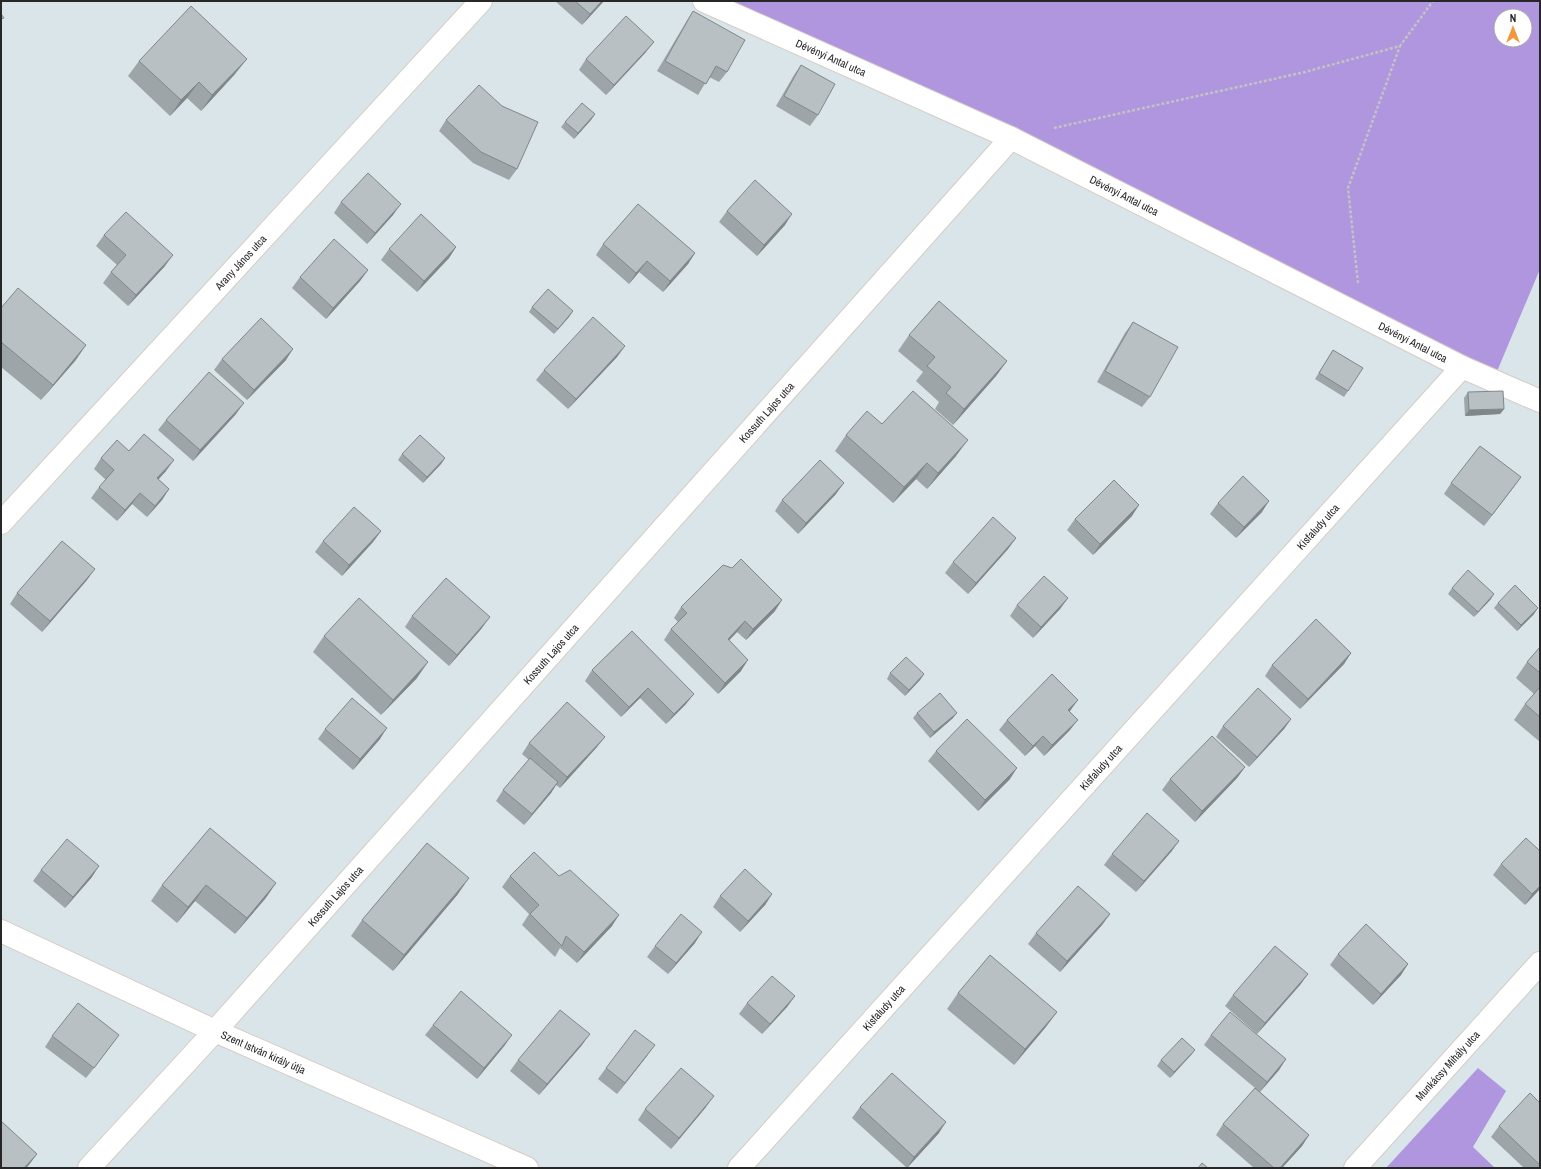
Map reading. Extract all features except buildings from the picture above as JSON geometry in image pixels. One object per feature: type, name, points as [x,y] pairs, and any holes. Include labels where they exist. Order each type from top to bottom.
[{"type":"street","name":"Arany János utca","points":[[1,523],[481,1]]},
{"type":"street","name":"Dévényi Antal utca","points":[[704,1],[1011,138],[1462,367],[1540,401]]},
{"type":"street","name":"Kossuth Lajos utca","points":[[89,1168],[215,1031],[1011,138]]},
{"type":"street","name":"Kisfaludy utca","points":[[739,1168],[1462,367]]},
{"type":"street","name":"Szent István király útja","points":[[1,931],[215,1031],[527,1168]]},
{"type":"street","name":"Munkácsy Mihály utca","points":[[1355,1168],[1540,963]]},
{"type":"path","points":[[1361,316],[1348,188],[1400,46],[1433,1]]},
{"type":"path","points":[[1011,138],[1305,72],[1400,46]]},
{"type":"shaded area","points":[[704,1],[1540,1],[1540,269],[1493,381]]},
{"type":"shaded area","points":[[1478,1068],[1506,1091],[1473,1147],[1495,1168],[1386,1168]]}]
